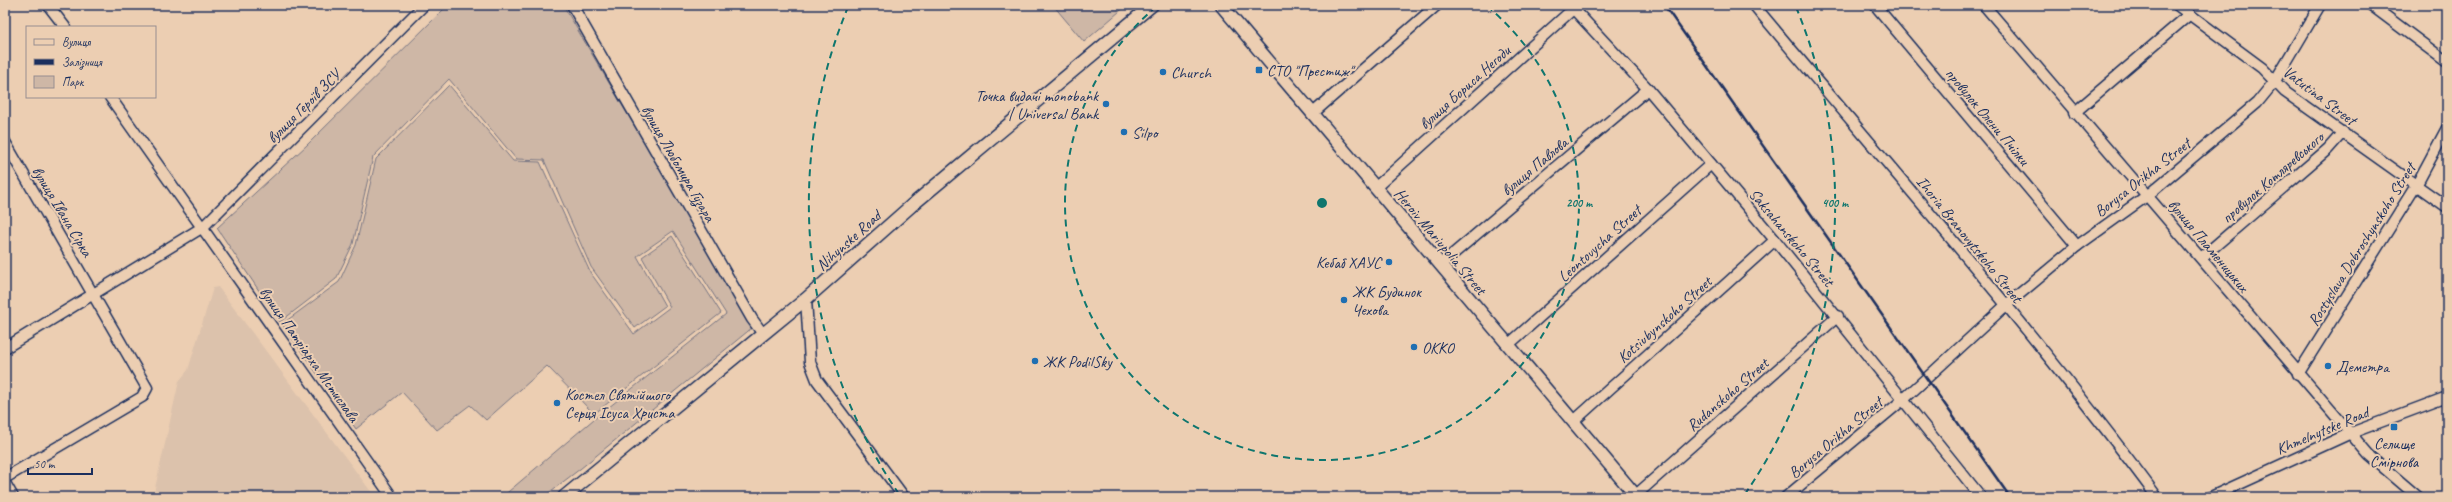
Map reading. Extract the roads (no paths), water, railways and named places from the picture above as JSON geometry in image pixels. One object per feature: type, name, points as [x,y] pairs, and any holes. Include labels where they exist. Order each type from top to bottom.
[{"type":"main road","name":"Nihynske Road","points":[[564,497],[806,299],[911,206],[1152,5]]},
{"type":"main road","name":"Heroiv Mariupolia Street","points":[[1221,5],[1636,496]]},
{"type":"street","points":[[48,5],[64,26]]},
{"type":"street","name":"вулиця Героїв ЗСУ","points":[[203,227],[424,5]]},
{"type":"street","name":"вулиця Любомира Гузара","points":[[572,5],[618,88],[752,319],[763,334]]},
{"type":"street","points":[[1312,114],[1437,5]]},
{"type":"street","name":"Ihoria Branovytskoho Street","points":[[1754,5],[1842,108],[2005,306],[2157,497]]},
{"type":"street","name":"провулок Олени Пчілки","points":[[1875,5],[2078,246]]},
{"type":"street","name":"вулиця Пламеницьких","points":[[1984,5],[2074,113],[2148,195],[2298,374],[2369,455],[2418,497]]},
{"type":"street","name":"Vatutina Street","points":[[2178,5],[2275,81],[2285,92],[2417,184],[2447,207]]},
{"type":"street","name":"Borysa Orikha Street","points":[[1786,497],[1904,399],[2005,306],[2078,246],[2148,195],[2257,103],[2275,81],[2320,5]]},
{"type":"street","points":[[2371,5],[2447,62]]},
{"type":"street","name":"Saksahanskoho Street","points":[[1572,7],[1648,89],[1775,240],[1838,316],[1981,497]]},
{"type":"street","name":"вулиця Бориса Негоди","points":[[1375,188],[1572,7]]},
{"type":"street","points":[[2074,113],[2190,14]]},
{"type":"street","name":"вулиця Павлова","points":[[1440,265],[1648,89]]},
{"type":"street","name":"вулиця Патріарха Мстислава","points":[[111,98],[132,131],[203,227],[392,497]]},
{"type":"street","name":"Rostyslava Dobroshynskoho Street","points":[[2298,374],[2417,184],[2447,128]]},
{"type":"street","name":"провулок Котляревського","points":[[2201,258],[2328,149],[2343,132]]},
{"type":"street","name":"вулиця Івана Сірка","points":[[5,142],[146,382],[146,393],[5,478]]},
{"type":"street","name":"Leontovycha Street","points":[[1508,345],[1711,164]]},
{"type":"street","points":[[5,348],[203,227]]},
{"type":"street","name":"Kotsiubynskoho Street","points":[[1574,421],[1775,240]]},
{"type":"street","points":[[806,299],[810,362],[817,380],[904,497]]},
{"type":"street","name":"Rudanskoho Street","points":[[1636,496],[1838,316]]},
{"type":"street","name":"Khmelnytske Road","points":[[2211,497],[2350,433],[2447,397]]},
{"type":"street","points":[[5,483],[13,497]]},
{"type":"railway","points":[[1664,5],[2010,497]]},
{"type":"place","name":"СТО \"Престиж\"","points":[[1259,70]]},
{"type":"place","name":"Church","points":[[1163,72]]},
{"type":"place","name":"Точка видачі monobank | Universal Bank","points":[[1106,104]]},
{"type":"place","name":"Silpo","points":[[1124,132]]},
{"type":"place","name":"Кебаб ХАУС","points":[[1389,262]]},
{"type":"place","name":"ЖК Будинок Чехова","points":[[1344,300]]},
{"type":"place","name":"OKKO","points":[[1414,347]]},
{"type":"place","name":"ЖК PodilSky","points":[[1035,361]]},
{"type":"place","name":"Деметра","points":[[2328,366]]},
{"type":"place","name":"Костел Святійшого Серця Ісуса Христа","points":[[557,403]]},
{"type":"place","name":"Селище Смірнова","points":[[2394,427]]}]
